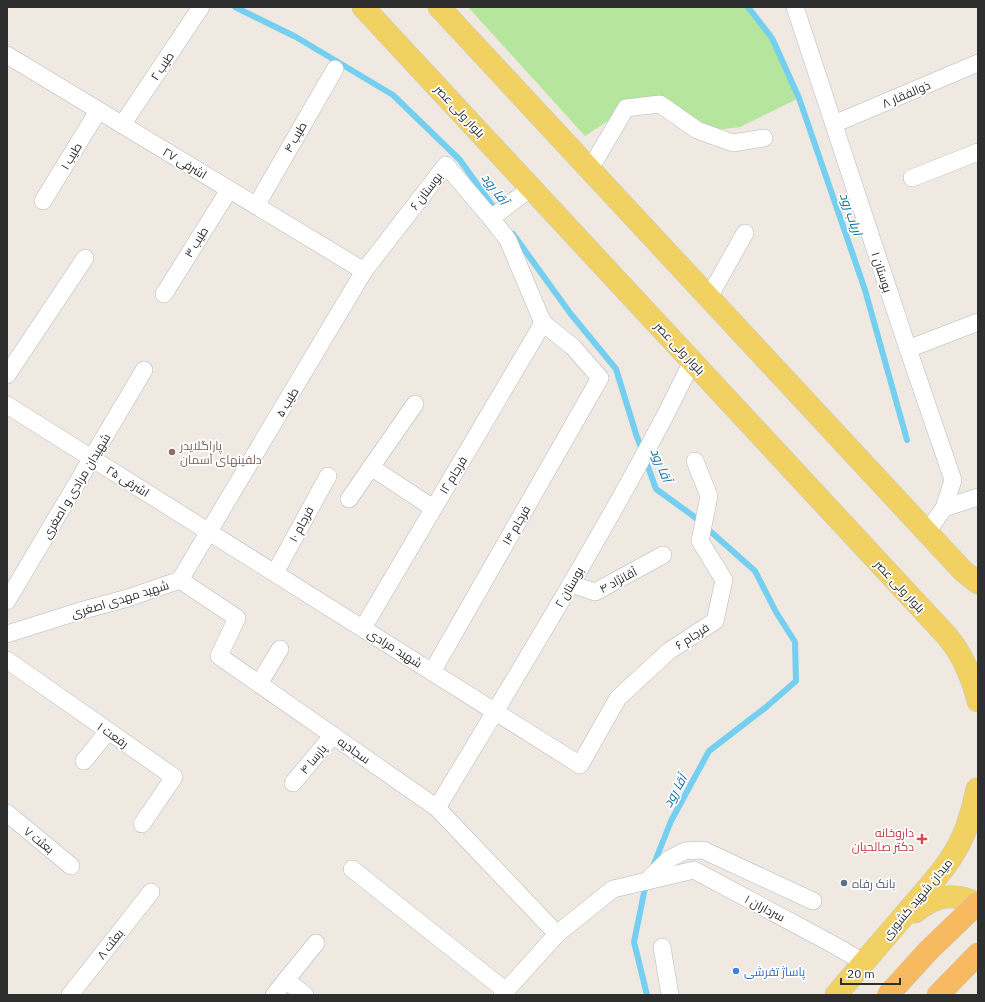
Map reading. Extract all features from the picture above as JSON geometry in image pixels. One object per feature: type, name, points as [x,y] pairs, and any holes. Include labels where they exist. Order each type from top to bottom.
[{"type":"highway","points":[[888,995],[929,950],[978,904]]},
{"type":"highway","points":[[938,995],[978,954]]},
{"type":"main road","name":"بلوار ولی عصر","points":[[363,7],[955,645],[972,671],[971,679],[978,701]]},
{"type":"main road","points":[[439,7],[927,532],[971,577],[978,588]]},
{"type":"main road","name":"میدان شهید کشوری","points":[[978,778],[976,803],[978,817]]},
{"type":"main road","name":"میدان شهید کشوری","points":[[836,995],[863,962],[930,887],[949,862],[958,847],[971,817],[978,778]]},
{"type":"main road","points":[[883,940],[924,904],[935,899],[957,897],[969,899],[978,904]]},
{"type":"street","name":"طیب ۲","points":[[122,125],[201,7]]},
{"type":"street","name":"بوستان ۱","points":[[795,7],[953,480],[944,508],[927,532]]},
{"type":"street","name":"اشرفی ۲۷","points":[[7,56],[364,271]]},
{"type":"street","name":"ذوالفقار ۸","points":[[834,124],[978,63]]},
{"type":"street","name":"طیب ۴","points":[[256,206],[335,69]]},
{"type":"street","points":[[590,169],[626,108],[660,104],[697,130],[733,143],[764,138]]},
{"type":"street","name":"طیب ۱","points":[[43,201],[98,111]]},
{"type":"street","points":[[912,178],[978,152]]},
{"type":"street","name":"بوستان ۶","points":[[364,271],[446,165],[496,214]]},
{"type":"street","points":[[532,188],[496,214],[543,323]]},
{"type":"street","name":"طیب ۳","points":[[164,294],[229,190]]},
{"type":"street","points":[[709,297],[745,233]]},
{"type":"street","points":[[7,375],[85,258]]},
{"type":"street","name":"طیب ۵","points":[[209,532],[364,271]]},
{"type":"street","points":[[908,349],[978,322]]},
{"type":"street","name":"فرجام ۱۴","points":[[432,672],[600,378],[573,347],[543,323]]},
{"type":"street","name":"فرجام ۱۲","points":[[363,628],[543,323]]},
{"type":"street","name":"بوستان ۲","points":[[437,808],[571,584],[659,428],[692,361]]},
{"type":"street","name":"شهیدان مرادی و اصغری","points":[[7,601],[144,370]]},
{"type":"street","points":[[349,499],[415,404]]},
{"type":"street","name":"اشرفی ۲۵","points":[[7,405],[209,532]]},
{"type":"street","name":"فرجام ۶","points":[[580,765],[618,698],[669,651],[714,622],[724,580],[700,541],[709,496],[696,462]]},
{"type":"street","points":[[371,467],[434,508]]},
{"type":"street","name":"فرجام ۱۰","points":[[275,573],[328,476]]},
{"type":"street","points":[[944,508],[978,497]]},
{"type":"street","name":"شهید مرادی","points":[[209,532],[580,765]]},
{"type":"street","name":"شهید مهدی اصغری","points":[[7,634],[80,611],[128,598],[180,580],[209,532]]},
{"type":"street","name":"آقانژاد ۴","points":[[571,584],[595,592],[663,556]]},
{"type":"street","name":"سجادیه","points":[[180,580],[237,618],[219,656],[437,808],[557,934]]},
{"type":"street","points":[[259,684],[280,649]]},
{"type":"street","name":"رفعت ۱","points":[[7,660],[174,777],[142,824]]},
{"type":"street","points":[[84,761],[108,731]]},
{"type":"street","name":"پارسا ۴","points":[[294,783],[333,735]]},
{"type":"street","name":"بعثت ۷","points":[[7,813],[72,866]]},
{"type":"street","points":[[655,879],[669,860],[684,851],[703,850],[813,901]]},
{"type":"street","points":[[352,869],[504,993],[557,934]]},
{"type":"street","name":"سرداران ۱","points":[[557,934],[613,889],[694,870],[863,962]]},
{"type":"street","name":"بعثت ۸","points":[[70,995],[151,892]]},
{"type":"street","points":[[274,995],[316,943]]},
{"type":"street","points":[[662,947],[670,995]]},
{"type":"street","points":[[286,980],[305,995]]},
{"type":"green space","points":[[468,7],[748,7],[773,40],[799,98],[740,127],[702,132],[659,104],[628,108],[585,136]]},
{"type":"waterway","name":"آقا رود","points":[[235,7],[296,37],[393,95],[460,160],[497,212]]},
{"type":"waterway","name":"ارباب رود","points":[[748,7],[772,38],[799,98],[865,290],[907,440]]},
{"type":"waterway","name":"آقا رود","points":[[513,234],[570,313],[616,369],[636,434],[656,489],[692,515],[755,571],[776,612],[795,642],[796,681],[765,708],[709,751],[671,821],[652,869]]},
{"type":"waterway","name":"آقا رود","points":[[646,883],[634,942],[647,995]]},
{"type":"place","name":"پاراگلایدر دلفینهای آسمان","points":[[172,452]]},
{"type":"place","name":"داروخانه دکتر صالحیان","points":[[922,839]]},
{"type":"place","name":"بانک رفاه","points":[[844,883]]},
{"type":"place","name":"پاساژ تفرشی","points":[[736,971]]}]
